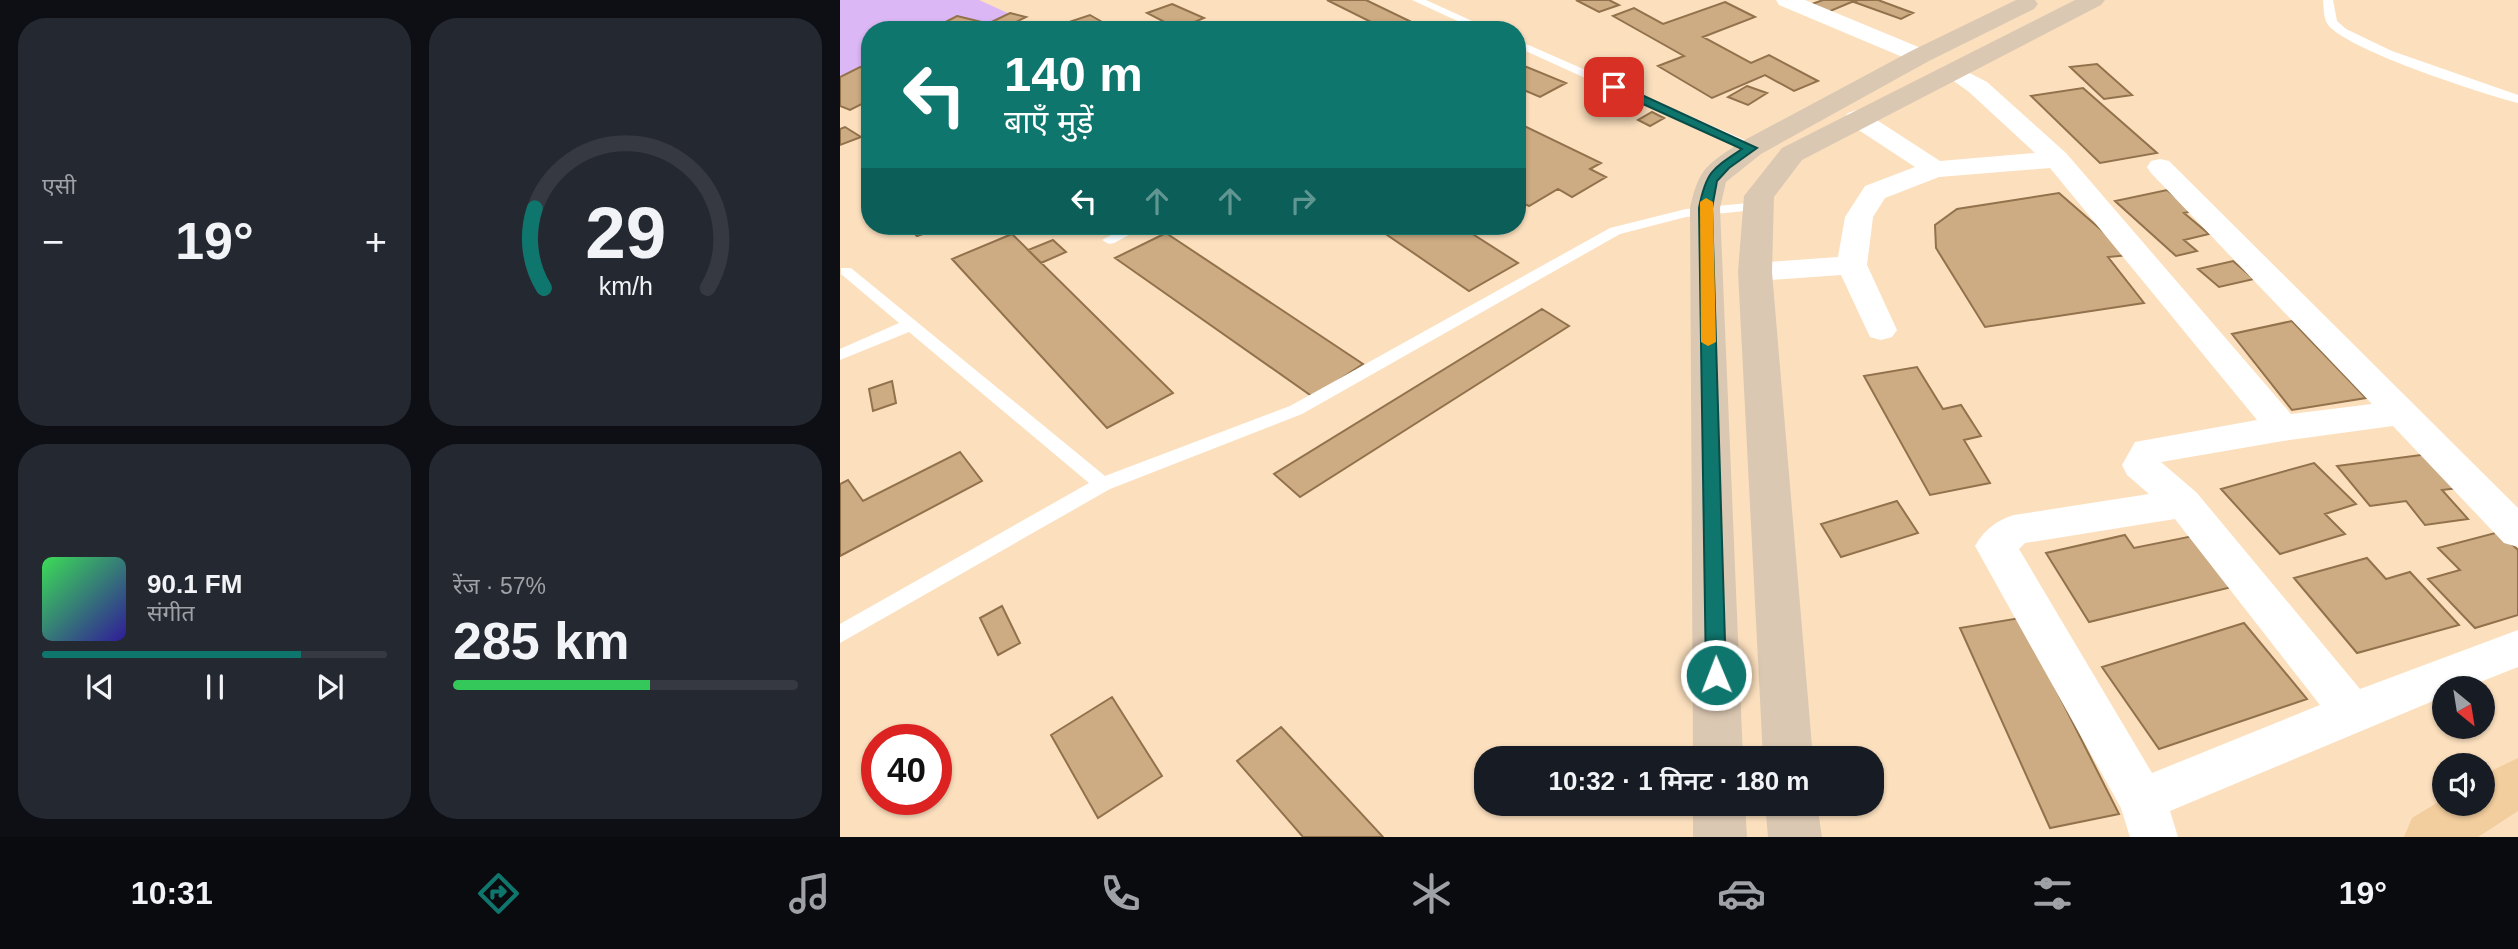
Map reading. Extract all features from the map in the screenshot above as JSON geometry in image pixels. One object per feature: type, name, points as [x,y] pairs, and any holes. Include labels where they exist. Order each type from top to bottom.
[{"type":"main road","points":[[2431,837],[2518,782]]},
{"type":"street","points":[[1787,0],[1936,64],[1978,88],[2057,159],[2283,428]]},
{"type":"street","points":[[1787,746],[1755,272],[1759,196],[1792,154],[1857,118],[2035,0]]},
{"type":"street","points":[[1718,746],[1705,208],[1711,180],[1725,166],[1751,148],[1936,64],[2093,0]]},
{"type":"street","points":[[1857,118],[1936,169]]},
{"type":"street","points":[[1881,330],[1852,265],[1859,217],[1875,192],[1936,169],[2057,159]]},
{"type":"street","points":[[2160,167],[2518,532]]},
{"type":"street","points":[[1755,272],[1852,265]]},
{"type":"street","points":[[2352,712],[2184,502],[2140,465],[2148,451],[2283,428],[2401,412]]},
{"type":"street","points":[[2184,502],[2014,530],[1995,546],[2011,569],[2148,819],[2352,712],[2518,648]]},
{"type":"street","points":[[1719,816],[1720,837]]},
{"type":"street","points":[[1793,816],[1795,837]]},
{"type":"lane","points":[[1417,0],[1465,21]]},
{"type":"lane","points":[[2328,0],[2332,22],[2341,31],[2376,48],[2518,99]]},
{"type":"lane","points":[[1526,48],[1751,148]]},
{"type":"lane","points":[[840,634],[1103,484],[1296,410],[1615,231],[1665,215],[1705,208],[1759,206]]},
{"type":"lane","points":[[1109,239],[1118,235]]},
{"type":"lane","points":[[846,271],[1103,484]]},
{"type":"lane","points":[[840,355],[910,325]]},
{"type":"shaded area","points":[[840,0],[979,0],[1010,14],[994,21],[861,21],[861,77],[840,86]]},
{"type":"building","points":[[1327,0],[1366,0],[1409,21],[1369,21]]},
{"type":"building","points":[[1576,0],[1609,0],[1619,5],[1599,12]]},
{"type":"building","points":[[1823,0],[1854,1],[1828,12],[1812,4]]},
{"type":"building","points":[[1878,0],[1913,13],[1901,19],[1854,2]]},
{"type":"building","points":[[1725,2],[1755,17],[1703,37],[1751,63],[1769,55],[1818,81],[1794,91],[1765,75],[1712,98],[1658,66],[1684,56],[1613,16],[1634,8],[1663,24]]},
{"type":"building","points":[[1172,4],[1204,18],[1197,21],[1162,21],[1147,13]]},
{"type":"building","points":[[1010,13],[1026,17],[1018,21],[994,21]]},
{"type":"building","points":[[1090,15],[1100,21],[1072,21]]},
{"type":"building","points":[[957,16],[978,21],[947,21]]},
{"type":"building","points":[[2097,64],[2132,95],[2104,99],[2070,67]]},
{"type":"building","points":[[861,67],[861,104],[850,110],[840,106],[840,77]]},
{"type":"building","points":[[1526,67],[1566,83],[1540,97],[1526,91]]},
{"type":"building","points":[[1747,86],[1767,93],[1748,105],[1728,97]]},
{"type":"building","points":[[2083,88],[2157,153],[2100,163],[2031,96]]},
{"type":"building","points":[[1652,112],[1664,118],[1650,126],[1638,120]]},
{"type":"building","points":[[845,127],[861,137],[840,145],[840,129]]},
{"type":"building","points":[[1526,127],[1601,163],[1590,169],[1606,177],[1572,197],[1558,189],[1529,206],[1526,204]]},
{"type":"building","points":[[2167,190],[2193,211],[2184,213],[2209,234],[2184,240],[2197,251],[2176,256],[2115,201]]},
{"type":"building","points":[[2059,193],[2130,255],[2108,257],[2144,303],[1985,327],[1936,248],[1935,225],[1957,209]]},
{"type":"building","points":[[1013,235],[1173,393],[1107,428],[952,259]]},
{"type":"building","points":[[1162,235],[1169,235],[1363,364],[1313,397],[1115,258]]},
{"type":"building","points":[[1387,235],[1474,235],[1518,263],[1469,291]]},
{"type":"building","points":[[1053,240],[1066,252],[1041,263],[1028,250]]},
{"type":"building","points":[[2233,261],[2254,279],[2219,287],[2198,269]]},
{"type":"building","points":[[1542,309],[1569,326],[1300,497],[1274,474]]},
{"type":"building","points":[[2292,321],[2366,398],[2292,410],[2232,334]]},
{"type":"building","points":[[1917,367],[1943,409],[1961,405],[1981,436],[1964,440],[1990,483],[1930,495],[1864,376]]},
{"type":"building","points":[[892,381],[896,403],[873,411],[869,389]]},
{"type":"building","points":[[960,452],[982,481],[840,556],[840,484],[848,480],[863,501]]},
{"type":"building","points":[[2436,453],[2467,487],[2442,490],[2468,519],[2425,525],[2406,501],[2370,506],[2337,466]]},
{"type":"building","points":[[2314,463],[2356,504],[2325,514],[2345,534],[2280,554],[2221,489]]},
{"type":"building","points":[[1897,501],[1918,533],[1841,557],[1821,524]]},
{"type":"building","points":[[2499,532],[2518,550],[2518,615],[2475,628],[2428,579],[2460,570],[2438,548]]},
{"type":"building","points":[[2125,535],[2134,548],[2193,536],[2232,587],[2089,622],[2046,553]]},
{"type":"building","points":[[2367,558],[2386,579],[2410,572],[2459,625],[2357,653],[2294,578]]},
{"type":"building","points":[[1002,606],[1020,643],[998,655],[980,618]]},
{"type":"building","points":[[2020,618],[2119,814],[2050,828],[1960,628]]},
{"type":"building","points":[[2244,623],[2307,699],[2159,749],[2102,667]]},
{"type":"building","points":[[1112,697],[1162,776],[1098,818],[1051,735]]},
{"type":"building","points":[[1281,727],[1383,837],[1303,837],[1237,761]]},
{"type":"slow traffic","points":[[1706,202],[1708,342]]},
{"type":"route","points":[[1614,87],[1751,148],[1725,166],[1711,180],[1705,208],[1716,675]]}]
